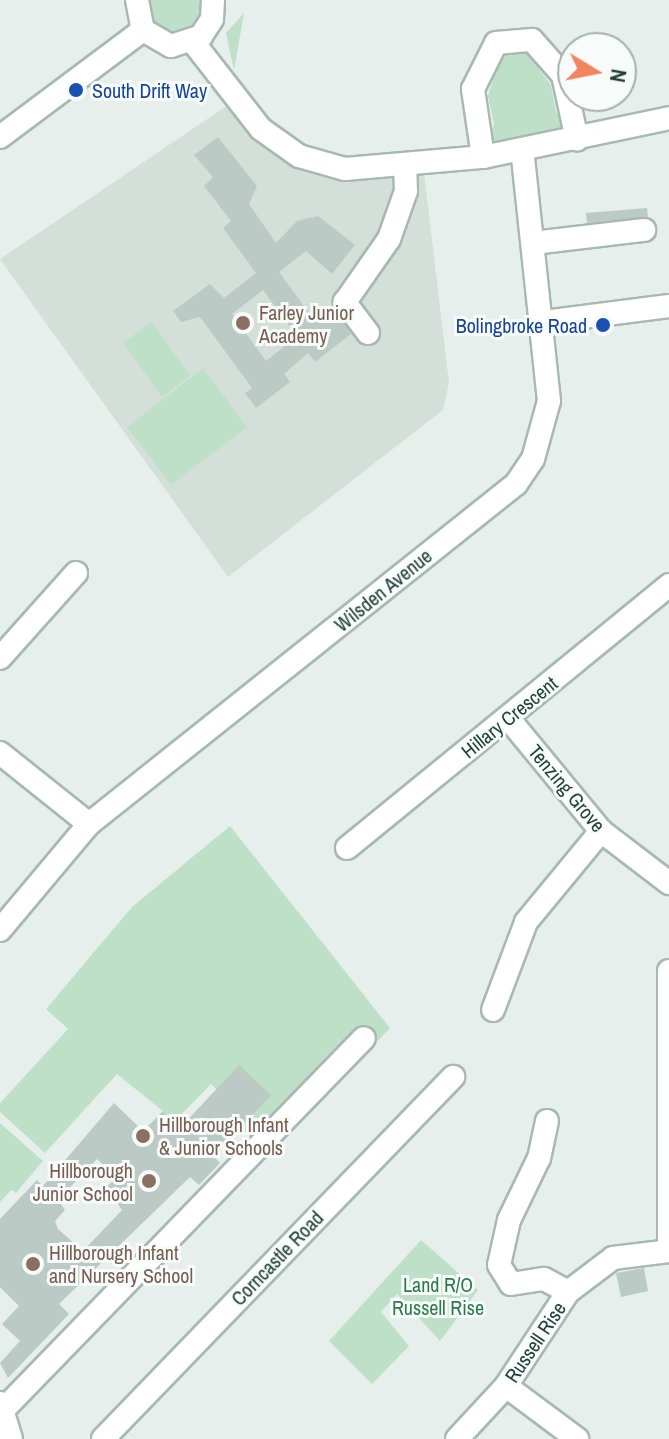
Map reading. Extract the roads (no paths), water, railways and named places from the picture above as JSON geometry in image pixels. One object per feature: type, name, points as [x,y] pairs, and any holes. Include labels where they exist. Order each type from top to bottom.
[{"type":"street","points":[[137,0],[143,30],[160,44],[193,42],[208,28],[218,3]]},
{"type":"street","points":[[0,137],[143,30]]},
{"type":"street","points":[[483,157],[473,89],[496,43],[532,40],[563,75],[577,140]]},
{"type":"street","points":[[193,42],[261,129],[306,166],[405,168],[577,140],[669,118]]},
{"type":"street","name":"Wilsden Avenue","points":[[0,930],[89,824],[516,484],[533,459],[549,401],[544,322],[522,149]]},
{"type":"street","points":[[368,333],[345,302],[389,239],[406,191],[405,168]]},
{"type":"street","points":[[533,243],[644,230]]},
{"type":"street","points":[[544,322],[669,306]]},
{"type":"street","points":[[0,658],[76,573]]},
{"type":"street","name":"Hillary Crescent","points":[[347,848],[669,585]]},
{"type":"street","name":"Tenzing Grove","points":[[508,718],[601,831],[669,883]]},
{"type":"street","points":[[0,753],[89,824]]},
{"type":"street","points":[[493,1010],[526,922],[601,831]]},
{"type":"street","points":[[669,971],[669,1240]]},
{"type":"street","points":[[11,1439],[2,1407],[364,1038]]},
{"type":"street","name":"Corncastle Road","points":[[103,1439],[453,1077]]},
{"type":"street","points":[[547,1121],[539,1158],[525,1179],[509,1220],[501,1277],[523,1287],[554,1281],[568,1292]]},
{"type":"street","name":"Russell Rise","points":[[457,1439],[506,1386],[568,1292],[613,1258],[669,1251]]},
{"type":"street","points":[[506,1386],[577,1439]]},
{"type":"place","name":"South Drift Way","points":[[76,90]]},
{"type":"place","name":"Farley Junior Academy","points":[[243,323]]},
{"type":"place","name":"Bolingbroke Road","points":[[603,325]]},
{"type":"place","name":"Hillborough Infant & Junior Schools","points":[[143,1136]]},
{"type":"place","name":"Hillborough Junior School","points":[[149,1181]]},
{"type":"place","name":"Hillborough Infant and Nursery School","points":[[33,1264]]},
{"type":"park label","name":"Land R/O Russell Rise","points":[[438,1296]]}]
